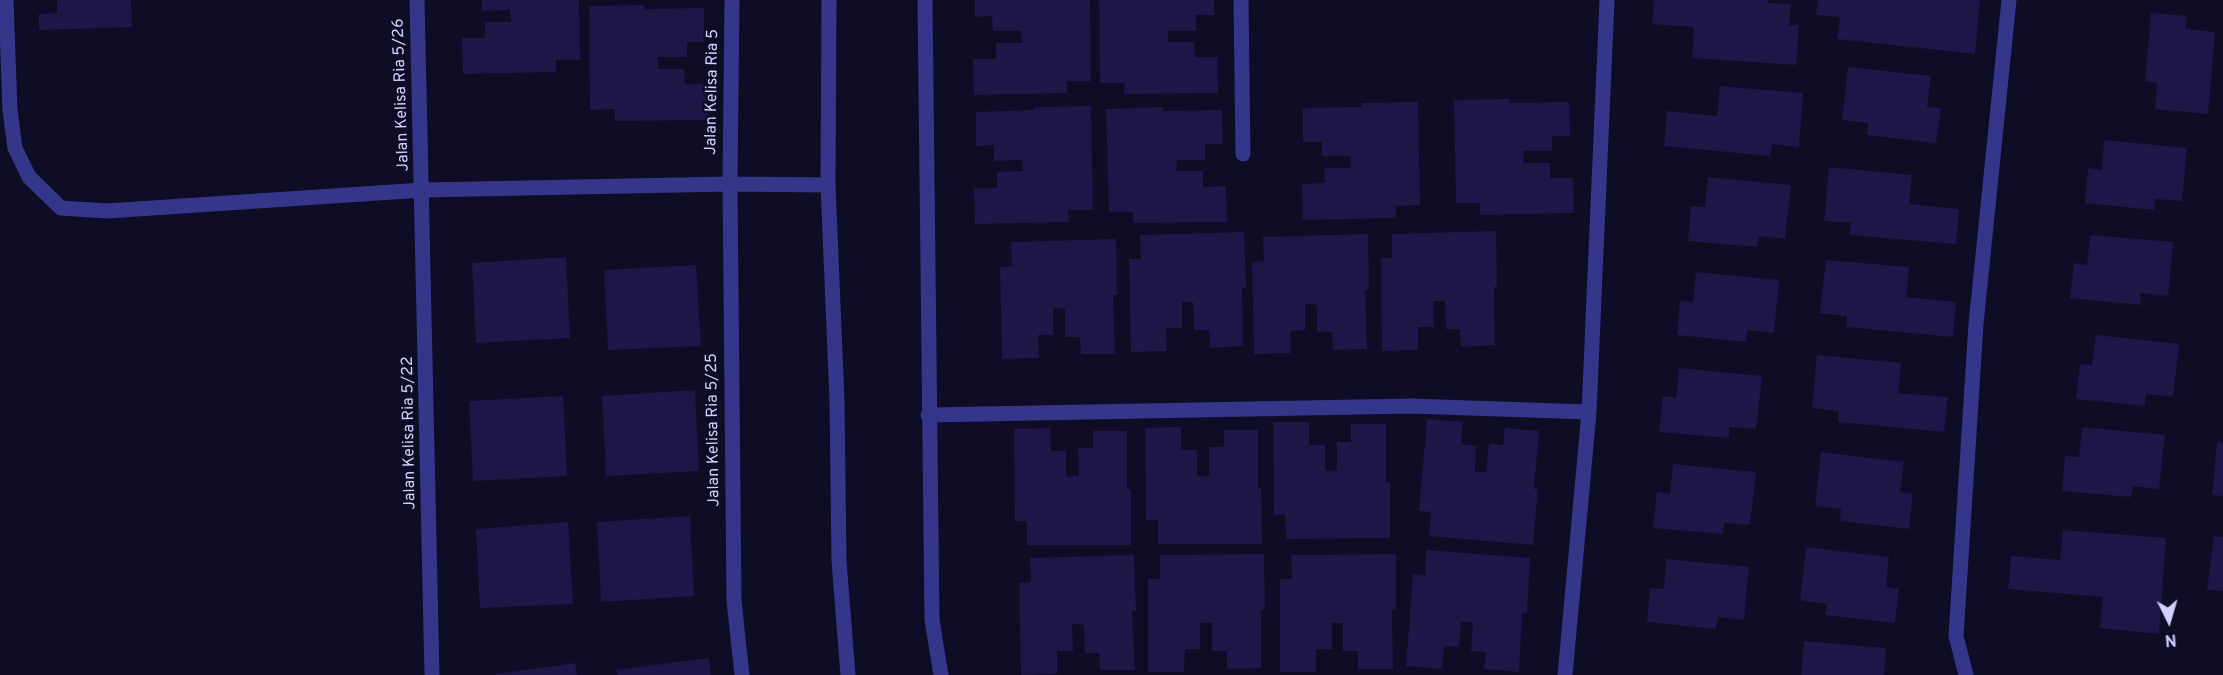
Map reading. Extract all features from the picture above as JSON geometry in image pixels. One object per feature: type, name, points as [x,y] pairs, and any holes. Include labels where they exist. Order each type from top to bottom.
[{"type":"street","points":[[6,0],[10,111],[15,148],[29,177],[61,208],[107,211],[423,190],[729,184],[828,185]]},
{"type":"street","name":"Jalan Kelisa Ria 5/26","points":[[417,0],[423,190]]},
{"type":"street","name":"Jalan Kelisa Ria 5","points":[[729,184],[732,0]]},
{"type":"street","points":[[830,0],[828,185],[837,401],[839,561],[848,675]]},
{"type":"street","points":[[925,0],[932,620],[941,675]]},
{"type":"street","points":[[1241,0],[1243,154]]},
{"type":"street","points":[[1564,675],[1589,412],[1607,0]]},
{"type":"street","points":[[1966,675],[1956,636],[1976,324],[2009,0]]},
{"type":"street","name":"Jalan Kelisa Ria 5/25","points":[[729,184],[734,601],[742,675]]},
{"type":"street","name":"Jalan Kelisa Ria 5/22","points":[[423,190],[432,675]]},
{"type":"street","points":[[928,415],[1411,406],[1589,412]]},
{"type":"building","points":[[57,0],[131,0],[132,27],[39,30],[39,14],[57,13]]},
{"type":"building","points":[[482,0],[579,0],[580,60],[556,60],[556,72],[463,74],[462,38],[485,38],[485,22],[511,22],[510,10],[482,11]]},
{"type":"building","points":[[975,0],[1090,0],[1091,81],[1067,81],[1067,93],[974,95],[973,59],[996,59],[996,43],[1022,43],[1021,31],[993,31],[992,16],[975,17]]},
{"type":"building","points":[[1099,0],[1214,0],[1214,15],[1196,15],[1196,31],[1168,31],[1168,42],[1194,42],[1195,57],[1217,57],[1218,93],[1124,94],[1125,83],[1100,83]]},
{"type":"building","points":[[1654,0],[1768,0],[1768,3],[1791,4],[1789,26],[1799,24],[1796,65],[1692,58],[1694,27],[1652,24]]},
{"type":"building","points":[[1818,0],[1980,0],[1975,54],[1837,39],[1840,17],[1816,15]]},
{"type":"building","points":[[644,5],[645,9],[704,8],[704,42],[687,42],[687,57],[658,57],[658,69],[684,69],[685,84],[708,84],[708,120],[615,121],[615,109],[590,110],[589,6]]},
{"type":"building","points":[[2151,13],[2187,16],[2185,29],[2215,32],[2208,114],[2155,109],[2157,83],[2145,81]]},
{"type":"building","points":[[1848,67],[1931,76],[1927,107],[1941,108],[1936,143],[1867,135],[1868,123],[1842,120]]},
{"type":"building","points":[[1720,86],[1803,93],[1799,147],[1772,144],[1770,156],[1664,146],[1667,111],[1717,116]]},
{"type":"building","points":[[1510,99],[1510,103],[1569,102],[1570,136],[1552,136],[1552,151],[1524,151],[1523,163],[1550,163],[1550,178],[1573,178],[1574,213],[1480,215],[1480,203],[1456,203],[1454,100]]},
{"type":"building","points":[[1418,102],[1420,205],[1396,206],[1396,218],[1303,220],[1302,184],[1325,183],[1324,168],[1351,168],[1350,156],[1322,156],[1322,142],[1303,142],[1303,108],[1362,107],[1362,103]]},
{"type":"building","points":[[1091,106],[1093,210],[1068,210],[1069,222],[975,224],[974,188],[997,188],[997,172],[1023,171],[1022,160],[994,161],[994,145],[976,146],[976,112],[1034,110],[1035,107]]},
{"type":"building","points":[[1163,107],[1163,111],[1222,110],[1223,144],[1205,144],[1205,160],[1177,160],[1176,171],[1203,171],[1203,187],[1226,186],[1227,222],[1133,223],[1133,212],[1109,212],[1106,109]]},
{"type":"building","points":[[2104,140],[2187,148],[2182,201],[2155,199],[2154,210],[2085,203],[2088,168],[2102,170]]},
{"type":"building","points":[[1829,167],[1912,175],[1909,204],[1959,209],[1956,244],[1850,235],[1851,223],[1824,221]]},
{"type":"building","points":[[1708,177],[1791,185],[1785,239],[1759,236],[1757,247],[1688,241],[1691,206],[1705,207]]},
{"type":"building","points":[[1496,231],[1495,345],[1461,347],[1460,329],[1446,329],[1445,301],[1433,301],[1434,327],[1418,327],[1418,350],[1382,351],[1381,258],[1392,258],[1392,234]]},
{"type":"building","points":[[1244,232],[1246,288],[1242,288],[1243,346],[1210,348],[1209,330],[1194,330],[1193,302],[1182,302],[1182,328],[1166,328],[1167,351],[1131,352],[1129,259],[1141,259],[1140,235]]},
{"type":"building","points":[[1368,234],[1369,290],[1365,290],[1367,349],[1333,350],[1332,332],[1317,332],[1317,305],[1305,304],[1305,330],[1290,331],[1291,353],[1254,354],[1252,262],[1264,261],[1263,237]]},
{"type":"building","points":[[2090,235],[2173,242],[2168,296],[2141,293],[2140,305],[2070,298],[2074,263],[2087,265]]},
{"type":"building","points":[[1116,239],[1117,295],[1113,295],[1115,354],[1081,354],[1080,337],[1065,337],[1065,309],[1059,308],[1053,309],[1053,335],[1038,335],[1039,358],[1002,359],[1000,267],[1012,266],[1011,242]]},
{"type":"building","points":[[566,257],[570,338],[476,343],[472,263]]},
{"type":"building","points":[[1826,260],[1909,267],[1906,297],[1956,302],[1953,337],[1847,327],[1847,316],[1820,313]]},
{"type":"building","points":[[696,265],[701,346],[608,350],[604,270]]},
{"type":"building","points":[[1696,272],[1779,280],[1774,333],[1747,330],[1746,342],[1677,335],[1680,301],[1693,302]]},
{"type":"building","points":[[2096,335],[2179,344],[2173,397],[2146,394],[2145,406],[2076,399],[2080,364],[2092,365]]},
{"type":"building","points":[[1817,355],[1901,363],[1898,393],[1948,397],[1944,432],[1838,422],[1839,411],[1812,408]]},
{"type":"building","points":[[1679,368],[1762,376],[1756,429],[1729,427],[1729,438],[1659,432],[1663,396],[1676,398]]},
{"type":"building","points":[[695,390],[699,471],[606,476],[602,396]]},
{"type":"building","points":[[563,396],[567,476],[473,481],[469,401]]},
{"type":"building","points":[[1427,419],[1463,422],[1461,444],[1476,446],[1475,472],[1486,472],[1489,444],[1503,445],[1505,428],[1539,431],[1534,489],[1538,489],[1533,545],[1429,536],[1431,512],[1419,511]]},
{"type":"building","points":[[1273,422],[1309,422],[1309,445],[1325,445],[1325,471],[1337,470],[1337,442],[1351,442],[1351,424],[1386,424],[1386,482],[1390,483],[1390,538],[1286,539],[1285,514],[1274,515]]},
{"type":"building","points":[[1181,427],[1181,450],[1197,450],[1197,476],[1209,476],[1209,447],[1224,447],[1224,430],[1258,430],[1258,488],[1261,488],[1262,544],[1158,544],[1158,520],[1146,520],[1145,428]]},
{"type":"building","points":[[2082,427],[2165,435],[2159,489],[2133,486],[2131,497],[2062,491],[2065,456],[2079,457]]},
{"type":"building","points":[[1050,428],[1051,451],[1066,451],[1066,477],[1079,476],[1078,448],[1093,448],[1093,431],[1127,431],[1127,489],[1131,489],[1131,545],[1027,545],[1027,521],[1015,521],[1014,429]]},
{"type":"building","points":[[2217,442],[2223,443],[2223,496],[2212,495]]},
{"type":"building","points":[[1821,452],[1904,462],[1900,492],[1913,494],[1909,529],[1840,521],[1841,509],[1815,506]]},
{"type":"building","points":[[1673,464],[1756,472],[1750,525],[1724,523],[1723,534],[1653,528],[1657,492],[1670,494]]},
{"type":"building","points":[[690,516],[694,596],[601,602],[597,522]]},
{"type":"building","points":[[568,522],[573,604],[480,608],[476,529]]},
{"type":"building","points":[[2063,530],[2166,538],[2159,634],[2100,628],[2103,597],[2008,589],[2011,556],[2060,560]]},
{"type":"building","points":[[2214,536],[2223,537],[2223,591],[2207,590]]},
{"type":"building","points":[[1806,547],[1889,557],[1886,587],[1899,589],[1895,623],[1825,615],[1827,604],[1800,600]]},
{"type":"building","points":[[1426,550],[1530,558],[1527,613],[1522,613],[1519,672],[1484,669],[1486,652],[1471,651],[1473,623],[1461,621],[1459,647],[1444,646],[1442,669],[1406,666],[1413,574],[1425,575]]},
{"type":"building","points":[[1264,554],[1265,610],[1261,610],[1261,668],[1227,669],[1227,651],[1212,651],[1212,623],[1200,623],[1200,649],[1185,649],[1184,672],[1148,672],[1148,579],[1160,579],[1160,555]]},
{"type":"building","points":[[1396,554],[1396,610],[1392,610],[1393,669],[1358,669],[1358,651],[1343,651],[1343,623],[1332,623],[1332,649],[1316,649],[1316,672],[1280,672],[1280,579],[1292,579],[1291,555]]},
{"type":"building","points":[[1134,555],[1136,611],[1132,611],[1135,670],[1100,670],[1099,653],[1085,653],[1084,625],[1079,624],[1072,625],[1073,651],[1057,651],[1057,674],[1021,675],[1019,583],[1031,582],[1030,558]]},
{"type":"building","points":[[1666,559],[1749,567],[1744,620],[1718,617],[1716,629],[1647,622],[1650,588],[1664,589]]},
{"type":"building","points":[[1804,641],[1886,648],[1884,675],[1801,675]]},
{"type":"building","points":[[709,658],[711,675],[617,675],[616,670]]},
{"type":"building","points":[[575,663],[577,675],[496,675],[496,674]]}]
